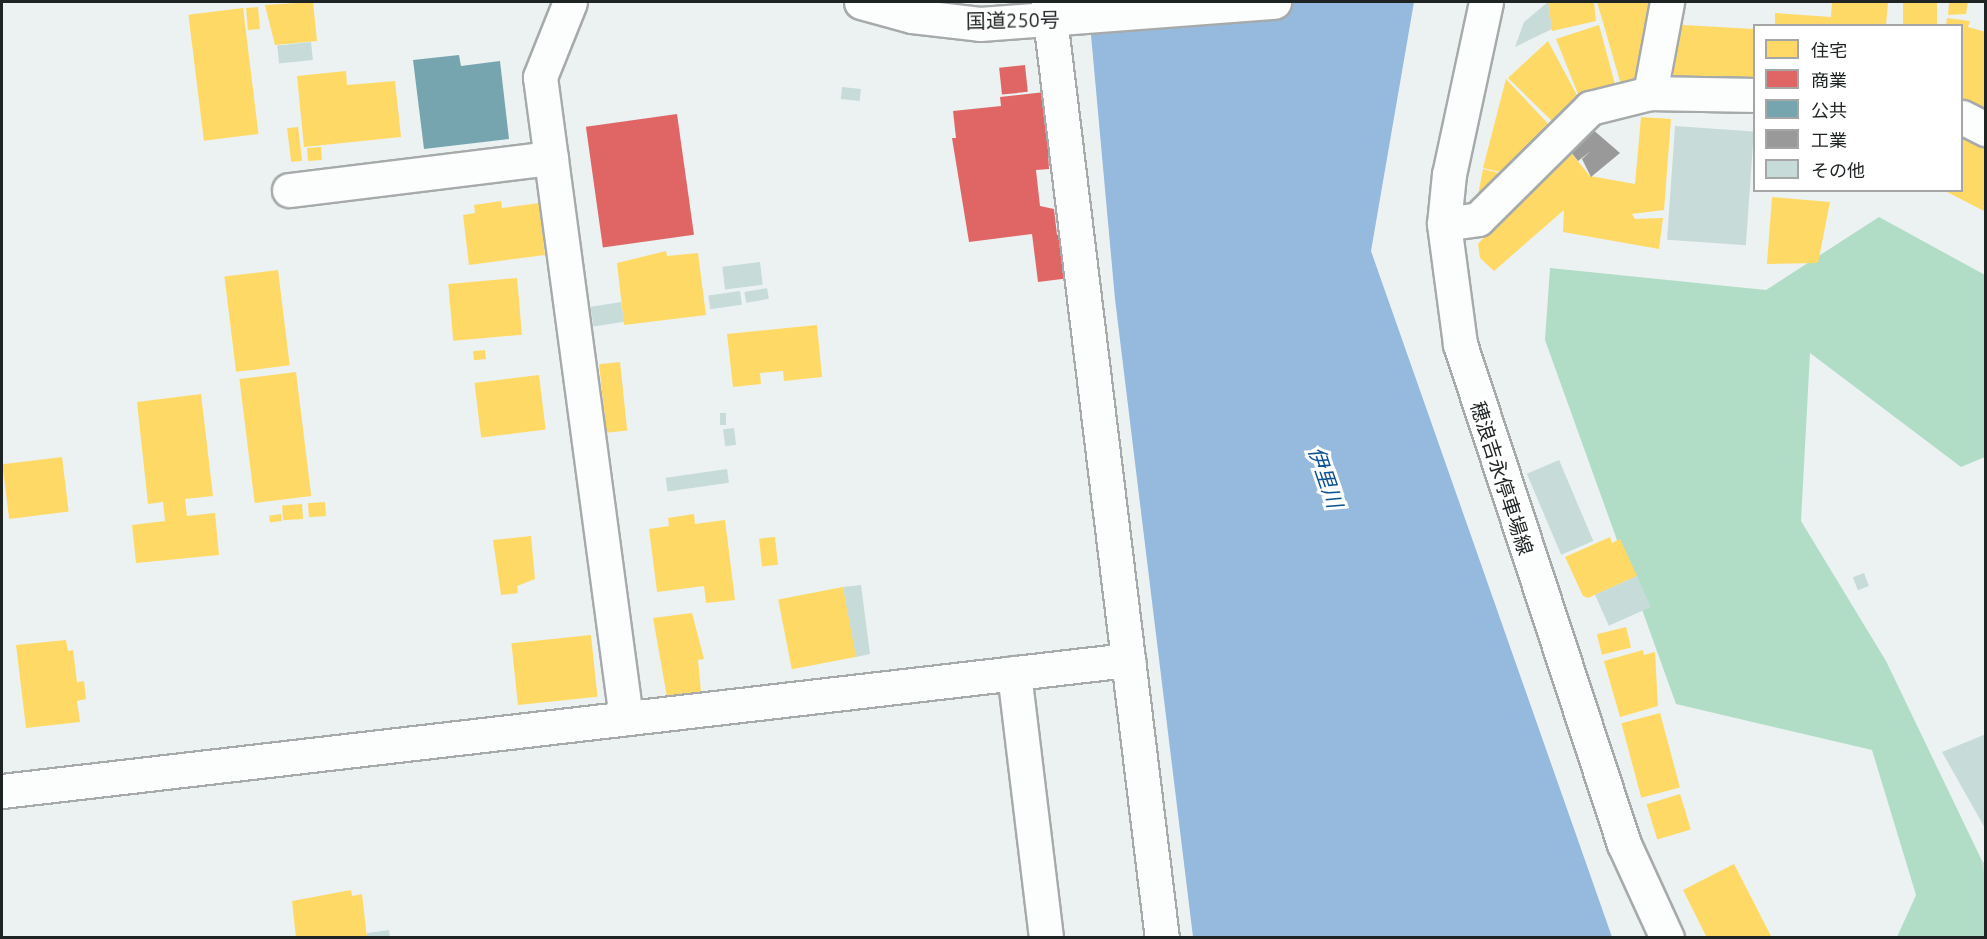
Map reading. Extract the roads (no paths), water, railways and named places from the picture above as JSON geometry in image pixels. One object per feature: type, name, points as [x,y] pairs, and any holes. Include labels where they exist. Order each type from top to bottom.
[{"type":"main road","points":[[570,2],[540,77],[626,717]]},
{"type":"main road","name":"国道250号","points":[[861,2],[912,16],[980,24],[1049,11],[1086,18],[1274,2]]},
{"type":"main road","name":"穂浪吉永停車場線","points":[[1486,2],[1449,174],[1444,224],[1460,344],[1501,481],[1624,844],[1666,938]]},
{"type":"main road","points":[[1650,93],[1667,2]]},
{"type":"main road","points":[[1049,11],[1162,938]]},
{"type":"main road","points":[[1444,224],[1478,219],[1590,108],[1650,93],[1753,95]]},
{"type":"main road","points":[[1963,118],[1986,129]]},
{"type":"main road","points":[[289,190],[551,158]]},
{"type":"main road","points":[[2,791],[1128,660]]},
{"type":"main road","points":[[1014,673],[1046,938]]},
{"type":"water","name":"伊里川","points":[[1088,2],[1414,2],[1371,251],[1612,937],[1193,937],[1115,299]]}]
